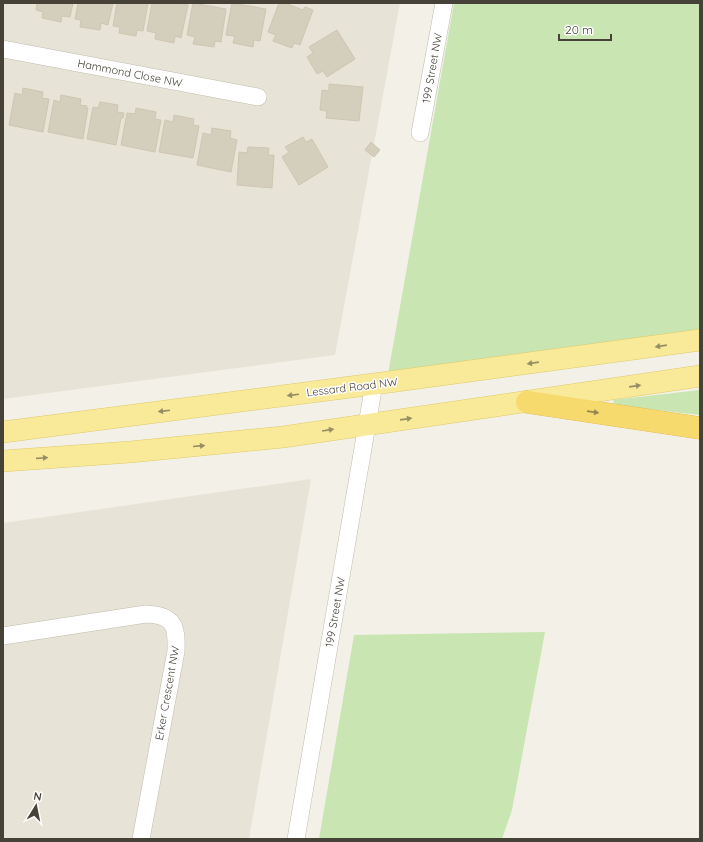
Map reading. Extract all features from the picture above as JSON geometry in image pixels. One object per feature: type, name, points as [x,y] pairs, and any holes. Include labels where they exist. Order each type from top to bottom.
[{"type":"highway","points":[[527,402],[700,428]]},
{"type":"main road","name":"Lessard Road NW","points":[[3,432],[700,340]]},
{"type":"main road","points":[[3,461],[213,445],[282,437],[700,376]]},
{"type":"street","name":"199 Street NW","points":[[420,132],[444,3]]},
{"type":"street","name":"Hammond Close NW","points":[[3,49],[258,97]]},
{"type":"street","name":"199 Street NW","points":[[296,839],[374,384]]},
{"type":"street","name":"Erker Crescent NW","points":[[3,636],[146,614],[157,614],[167,618],[173,624],[176,635],[176,651],[141,839]]},
{"type":"shaded area","points":[[3,3],[400,3],[335,355],[3,399]]},
{"type":"shaded area","points":[[311,479],[249,839],[3,839],[3,523]]},
{"type":"green space","points":[[454,3],[700,3],[700,329],[388,374]]},
{"type":"green space","points":[[700,390],[700,415],[615,405],[613,400]]},
{"type":"green space","points":[[545,632],[512,810],[502,839],[319,839],[354,635]]},
{"type":"building","points":[[37,3],[73,3],[70,17],[62,16],[61,22],[42,18],[43,12],[36,10]]},
{"type":"building","points":[[78,3],[113,3],[108,25],[101,23],[100,30],[80,27],[81,20],[75,19]]},
{"type":"building","points":[[117,3],[148,3],[143,31],[137,30],[136,36],[119,33],[120,27],[113,26]]},
{"type":"building","points":[[152,3],[179,3],[188,5],[181,38],[175,36],[174,43],[155,39],[156,33],[147,31]]},
{"type":"building","points":[[193,3],[226,9],[221,42],[215,41],[214,47],[193,44],[195,37],[187,35]]},
{"type":"building","points":[[232,3],[266,9],[260,41],[254,40],[253,47],[233,43],[235,36],[226,35]]},
{"type":"building","points":[[279,3],[285,3],[303,10],[305,7],[313,10],[300,45],[294,43],[292,48],[273,41],[276,35],[268,32]]},
{"type":"building","points":[[337,30],[355,59],[327,77],[323,71],[317,74],[307,57],[313,53],[309,47]]},
{"type":"building","points":[[329,84],[363,87],[359,121],[326,118],[327,111],[320,110],[322,90],[329,91]]},
{"type":"building","points":[[23,88],[43,92],[42,98],[49,99],[43,132],[9,125],[15,93],[22,95]]},
{"type":"building","points":[[61,95],[81,99],[80,105],[87,106],[86,108],[88,108],[83,139],[48,132],[54,100],[60,102]]},
{"type":"building","points":[[100,102],[118,105],[117,112],[124,113],[123,118],[121,118],[116,145],[87,139],[93,107],[98,108]]},
{"type":"building","points":[[136,108],[156,112],[155,119],[161,120],[155,152],[121,145],[127,113],[135,114]]},
{"type":"building","points":[[174,115],[194,119],[193,125],[199,126],[193,158],[159,152],[165,120],[173,122]]},
{"type":"building","points":[[212,128],[231,131],[230,138],[237,140],[231,172],[197,165],[203,133],[211,135]]},
{"type":"building","points":[[303,137],[306,142],[312,139],[328,167],[299,185],[282,157],[289,152],[285,147]]},
{"type":"building","points":[[371,142],[380,150],[374,157],[365,150]]},
{"type":"building","points":[[248,147],[269,148],[268,155],[274,155],[272,188],[237,185],[239,152],[247,153]]}]
